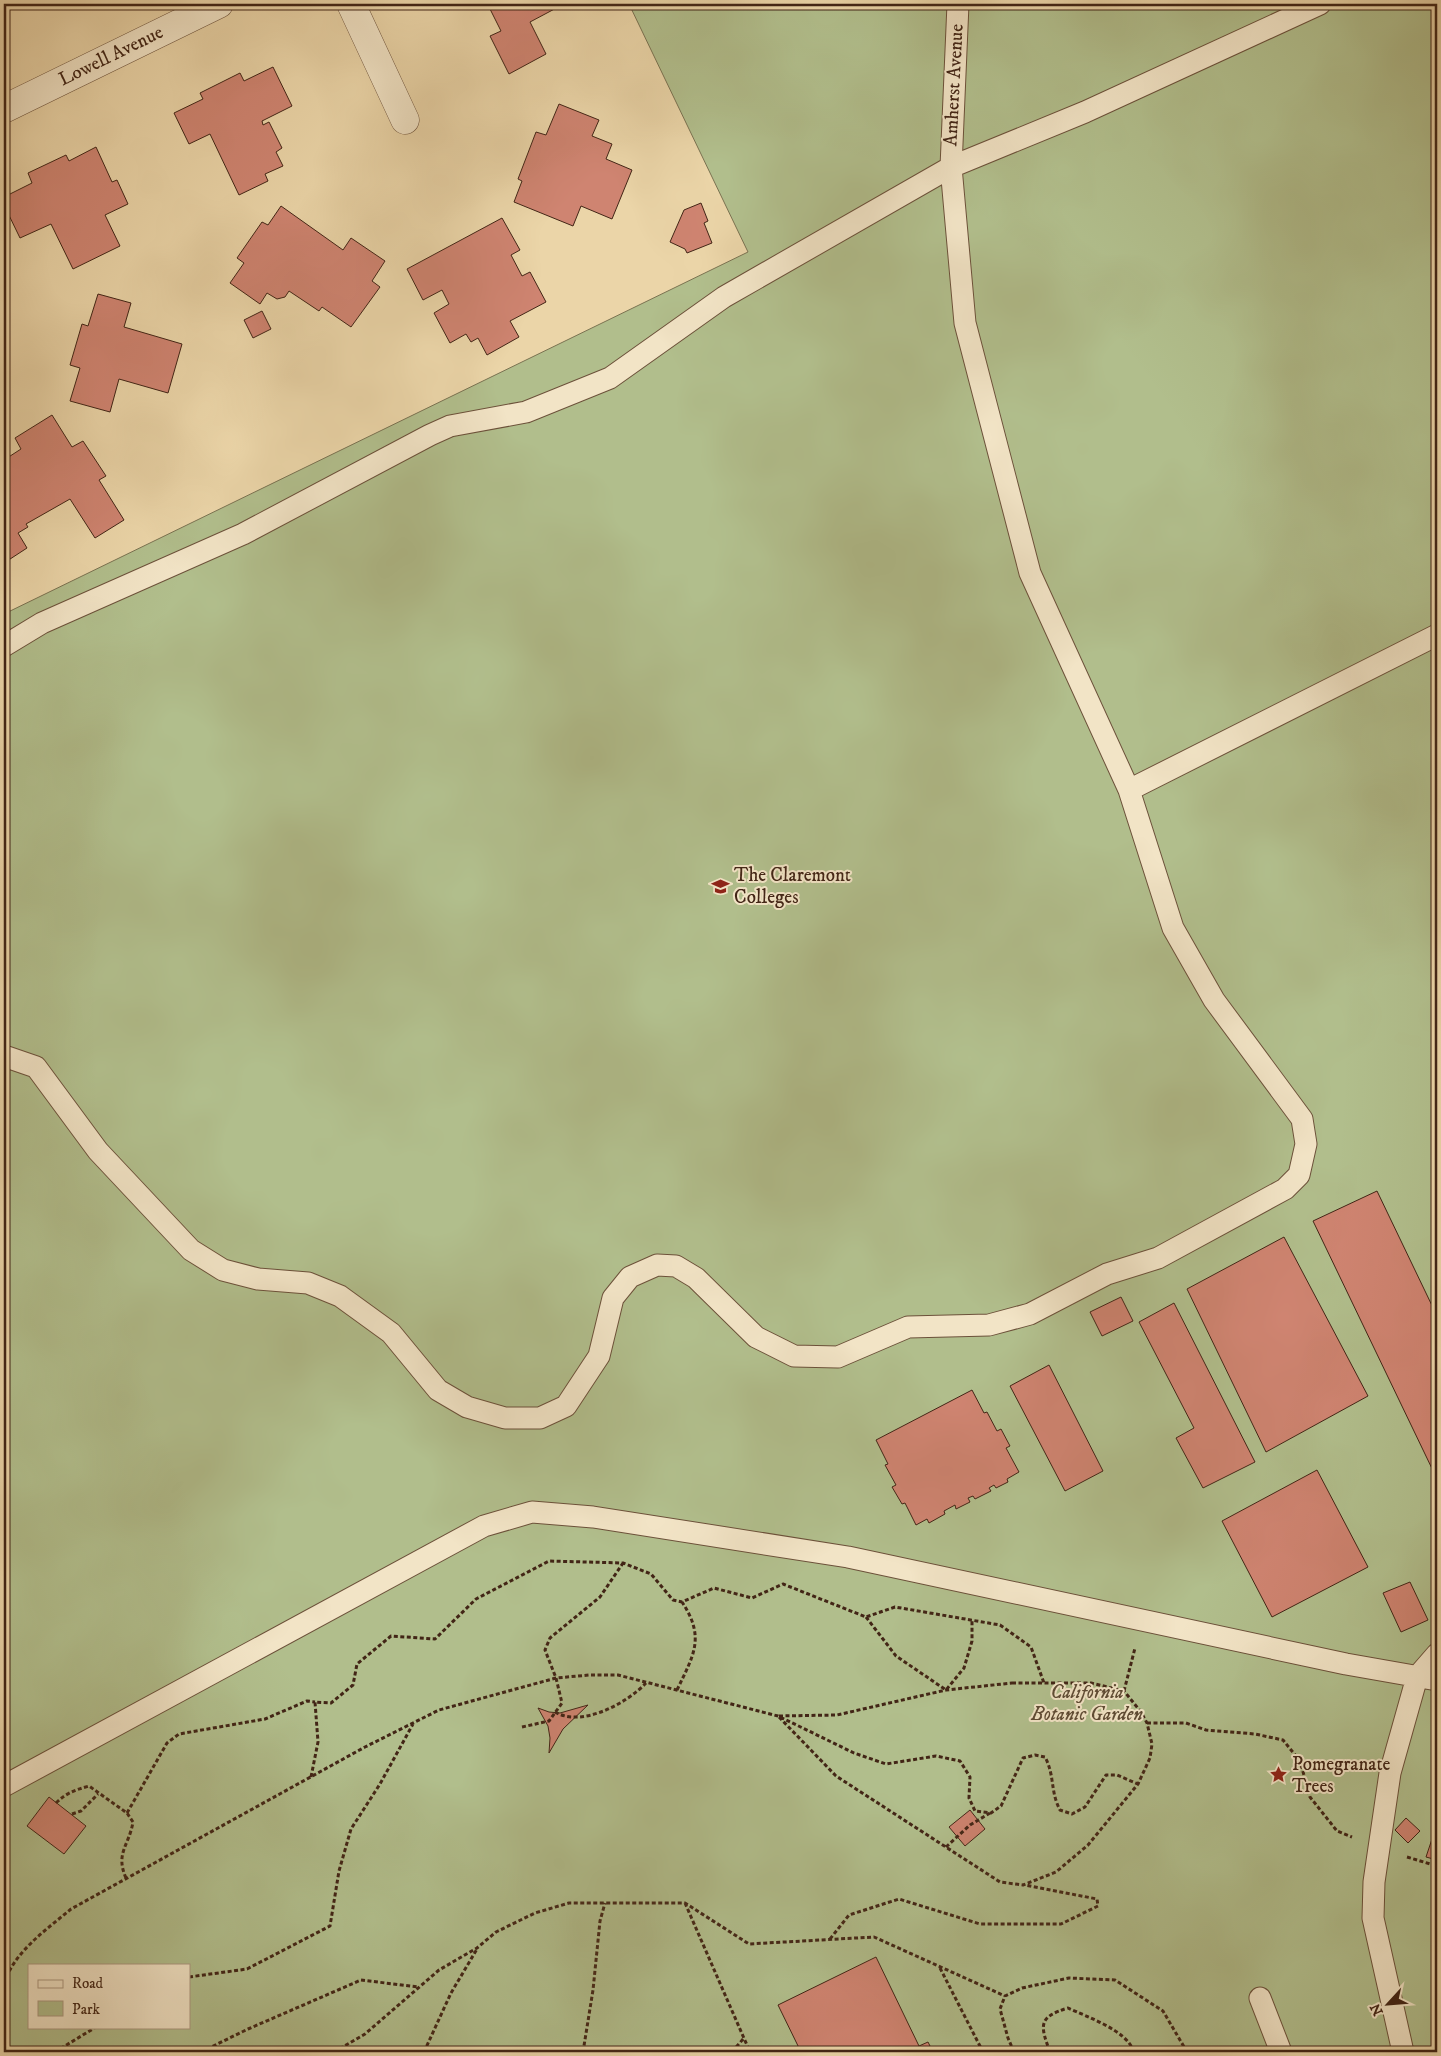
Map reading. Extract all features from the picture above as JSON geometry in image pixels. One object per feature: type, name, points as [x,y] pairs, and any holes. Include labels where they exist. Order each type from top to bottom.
[{"type":"street","name":"Lowell Avenue","points":[[4,109],[219,4]]},
{"type":"street","points":[[350,4],[405,120]]},
{"type":"lane","name":"Amherst Avenue","points":[[4,1056],[36,1067],[98,1151],[191,1250],[223,1270],[258,1279],[308,1283],[340,1296],[391,1333],[438,1390],[467,1407],[505,1418],[540,1418],[566,1406],[598,1356],[613,1298],[630,1277],[657,1265],[676,1266],[696,1278],[756,1337],[794,1356],[838,1357],[908,1327],[989,1325],[1030,1314],[1107,1274],[1158,1258],[1285,1189],[1299,1176],[1306,1144],[1302,1119],[1214,1000],[1173,928],[1129,790],[1030,572],[965,323],[951,166],[958,4]]},
{"type":"lane","points":[[4,646],[42,623],[243,534],[450,426],[526,412],[610,378],[724,297],[951,166],[1085,112],[1320,4]]},
{"type":"lane","points":[[1129,790],[1437,635]]},
{"type":"lane","points":[[4,1786],[484,1526],[532,1512],[593,1517],[848,1557],[1427,1679]]},
{"type":"lane","points":[[1403,2052],[1373,1918],[1374,1882],[1390,1773],[1437,1654]]},
{"type":"lane","points":[[1260,1998],[1281,2052]]},
{"type":"path","points":[[127,1813],[167,1743],[179,1734],[265,1719],[307,1700],[331,1703],[353,1685],[357,1664],[391,1636],[435,1639],[476,1599],[550,1561],[623,1563],[651,1574],[673,1600],[682,1602],[714,1588],[752,1598],[783,1584],[866,1617],[896,1656],[946,1690]]},
{"type":"path","points":[[522,1727],[549,1721],[562,1703],[556,1678],[545,1650],[550,1638],[600,1596],[623,1563]]},
{"type":"path","points":[[676,1690],[696,1644],[692,1617],[682,1602]]},
{"type":"path","points":[[866,1617],[895,1607],[1000,1625],[1031,1646],[1044,1683]]},
{"type":"path","points":[[946,1690],[964,1668],[972,1641],[972,1620]]},
{"type":"path","points":[[1124,1691],[1142,1620]]},
{"type":"path","points":[[4,1983],[6,1973],[33,1940],[71,1909],[126,1878],[438,1710],[556,1678],[589,1674],[618,1675],[778,1716],[854,1753],[886,1764],[936,1756],[960,1761],[970,1777],[969,1798],[975,1810],[991,1813]]},
{"type":"path","points":[[555,1712],[562,1717],[587,1717],[635,1695],[647,1682]]},
{"type":"path","points":[[778,1716],[837,1716],[946,1690],[1012,1683],[1091,1683],[1124,1691],[1141,1712],[1147,1723],[1152,1744],[1150,1758],[1138,1784],[1088,1845],[1056,1872],[1023,1885]]},
{"type":"path","points":[[311,1777],[318,1742],[315,1702]]},
{"type":"path","points":[[778,1716],[836,1776],[1000,1882],[1097,1899],[1098,1906],[1061,1924],[980,1924],[900,1899],[849,1915],[829,1940]]},
{"type":"path","points":[[190,1977],[247,1969],[330,1926],[339,1871],[351,1829],[380,1784],[414,1723]]},
{"type":"path","points":[[1147,1723],[1186,1723],[1206,1730],[1255,1734],[1283,1740],[1300,1761],[1310,1797],[1337,1831],[1379,1849]]},
{"type":"path","points":[[946,1848],[970,1825],[1001,1806],[1023,1758],[1035,1755],[1045,1757],[1051,1770],[1053,1797],[1060,1810],[1072,1814],[1085,1807],[1106,1775],[1117,1775],[1138,1784]]},
{"type":"path","points":[[56,1803],[73,1790],[88,1786],[127,1813],[133,1822],[131,1833],[123,1850],[121,1867],[126,1878]]},
{"type":"path","points":[[72,1814],[81,1810],[98,1794]]},
{"type":"path","points":[[1437,1890],[1434,1916],[1437,1933]]},
{"type":"path","points":[[583,2052],[593,1990],[600,1921],[605,1903]]},
{"type":"path","points":[[685,1903],[750,2052]]},
{"type":"path","points":[[334,2052],[365,2034],[439,1970],[477,1948],[496,1932],[535,1913],[569,1904],[685,1903],[749,1944],[874,1937],[1005,1996]]},
{"type":"path","points":[[424,2052],[451,1993],[477,1948]]},
{"type":"path","points":[[940,1967],[983,2052]]},
{"type":"path","points":[[1014,2052],[1000,2009],[1005,1996],[1022,1988],[1069,1978],[1115,1980],[1163,2011],[1187,2052]]},
{"type":"path","points":[[201,2052],[362,1980],[419,1988]]},
{"type":"path","points":[[1050,2052],[1044,2036],[1044,2023],[1050,2014],[1068,2008],[1111,2027],[1132,2046],[1134,2052]]},
{"type":"path","points":[[55,2052],[94,2028]]},
{"type":"path","points":[[732,2052],[744,2038]]},
{"type":"green space","name":"The Claremont Colleges","points":[[629,4],[1437,4],[1437,2052],[4,2052],[4,614],[748,252]]},
{"type":"building","points":[[500,4],[562,5],[530,22],[546,54],[509,74],[490,36],[501,31],[490,9]]},
{"type":"building","points":[[273,67],[292,106],[262,121],[263,125],[269,122],[282,148],[276,152],[283,166],[265,174],[268,181],[239,195],[210,134],[189,144],[174,113],[203,99],[200,93],[240,73],[244,81]]},
{"type":"building","points":[[559,104],[599,120],[592,136],[612,144],[606,159],[632,170],[612,219],[581,206],[573,226],[514,202],[522,181],[518,179],[536,132],[546,135]]},
{"type":"building","points":[[96,147],[112,182],[117,180],[128,204],[105,215],[120,246],[73,269],[51,224],[20,238],[4,205],[4,197],[32,183],[28,173],[66,155],[69,161]]},
{"type":"building","points":[[701,203],[708,221],[704,223],[712,243],[687,253],[685,249],[670,242],[684,210]]},
{"type":"building","points":[[281,206],[343,250],[351,238],[385,261],[372,281],[380,287],[351,327],[322,307],[319,311],[289,291],[285,297],[277,299],[267,293],[260,304],[230,283],[244,263],[237,258],[262,222],[268,225]]},
{"type":"building","points":[[502,218],[520,250],[511,255],[522,276],[530,272],[546,302],[510,321],[519,337],[487,355],[478,338],[471,342],[466,334],[450,343],[434,313],[449,304],[442,290],[423,300],[407,269]]},
{"type":"building","points":[[98,294],[131,303],[124,327],[182,344],[168,393],[119,379],[110,412],[70,401],[80,368],[70,365],[82,324],[88,326]]},
{"type":"building","points":[[262,311],[271,329],[253,338],[244,320]]},
{"type":"building","points":[[52,415],[72,447],[83,441],[106,476],[99,480],[124,520],[95,538],[70,499],[26,524],[28,527],[18,533],[27,548],[4,563],[4,460],[21,449],[15,438]]},
{"type":"building","points":[[1377,1191],[1437,1316],[1437,1479],[1313,1221]]},
{"type":"building","points":[[1284,1237],[1368,1396],[1266,1452],[1187,1289]]},
{"type":"building","points":[[1121,1297],[1133,1321],[1102,1336],[1090,1312]]},
{"type":"building","points":[[1174,1303],[1255,1462],[1203,1488],[1176,1438],[1194,1428],[1139,1322]]},
{"type":"building","points":[[1049,1365],[1103,1471],[1065,1491],[1010,1386]]},
{"type":"building","points":[[972,1390],[984,1413],[987,1412],[997,1431],[1001,1429],[1010,1446],[1006,1448],[1019,1472],[1007,1479],[1008,1482],[996,1488],[994,1485],[989,1488],[991,1491],[975,1499],[973,1496],[968,1498],[970,1502],[956,1509],[955,1505],[944,1511],[945,1514],[929,1523],[927,1519],[916,1525],[905,1503],[902,1504],[892,1487],[896,1485],[885,1465],[888,1464],[876,1440]]},
{"type":"building","points":[[1317,1470],[1368,1567],[1272,1617],[1222,1521]]},
{"type":"building","points":[[1410,1582],[1428,1620],[1401,1632],[1383,1593]]},
{"type":"building","points":[[588,1705],[563,1729],[549,1753],[550,1738],[548,1726],[538,1708],[560,1713]]},
{"type":"building","points":[[49,1797],[86,1826],[64,1854],[27,1826]]},
{"type":"building","points":[[970,1810],[985,1829],[965,1846],[949,1827]]},
{"type":"building","points":[[1406,1818],[1420,1831],[1408,1843],[1395,1830]]},
{"type":"building","points":[[1433,1836],[1437,1837],[1437,1860],[1426,1857]]},
{"type":"building","points":[[876,1957],[919,2046],[928,2042],[933,2052],[847,2052],[845,2048],[837,2052],[801,2052],[778,2005]]},
{"type":"place","name":"The Claremont Colleges","points":[[720,886]]},
{"type":"place","name":"Pomegranate Trees","points":[[1278,1775]]},
{"type":"park label","name":"California Botanic Garden","points":[[1087,1703]]}]
